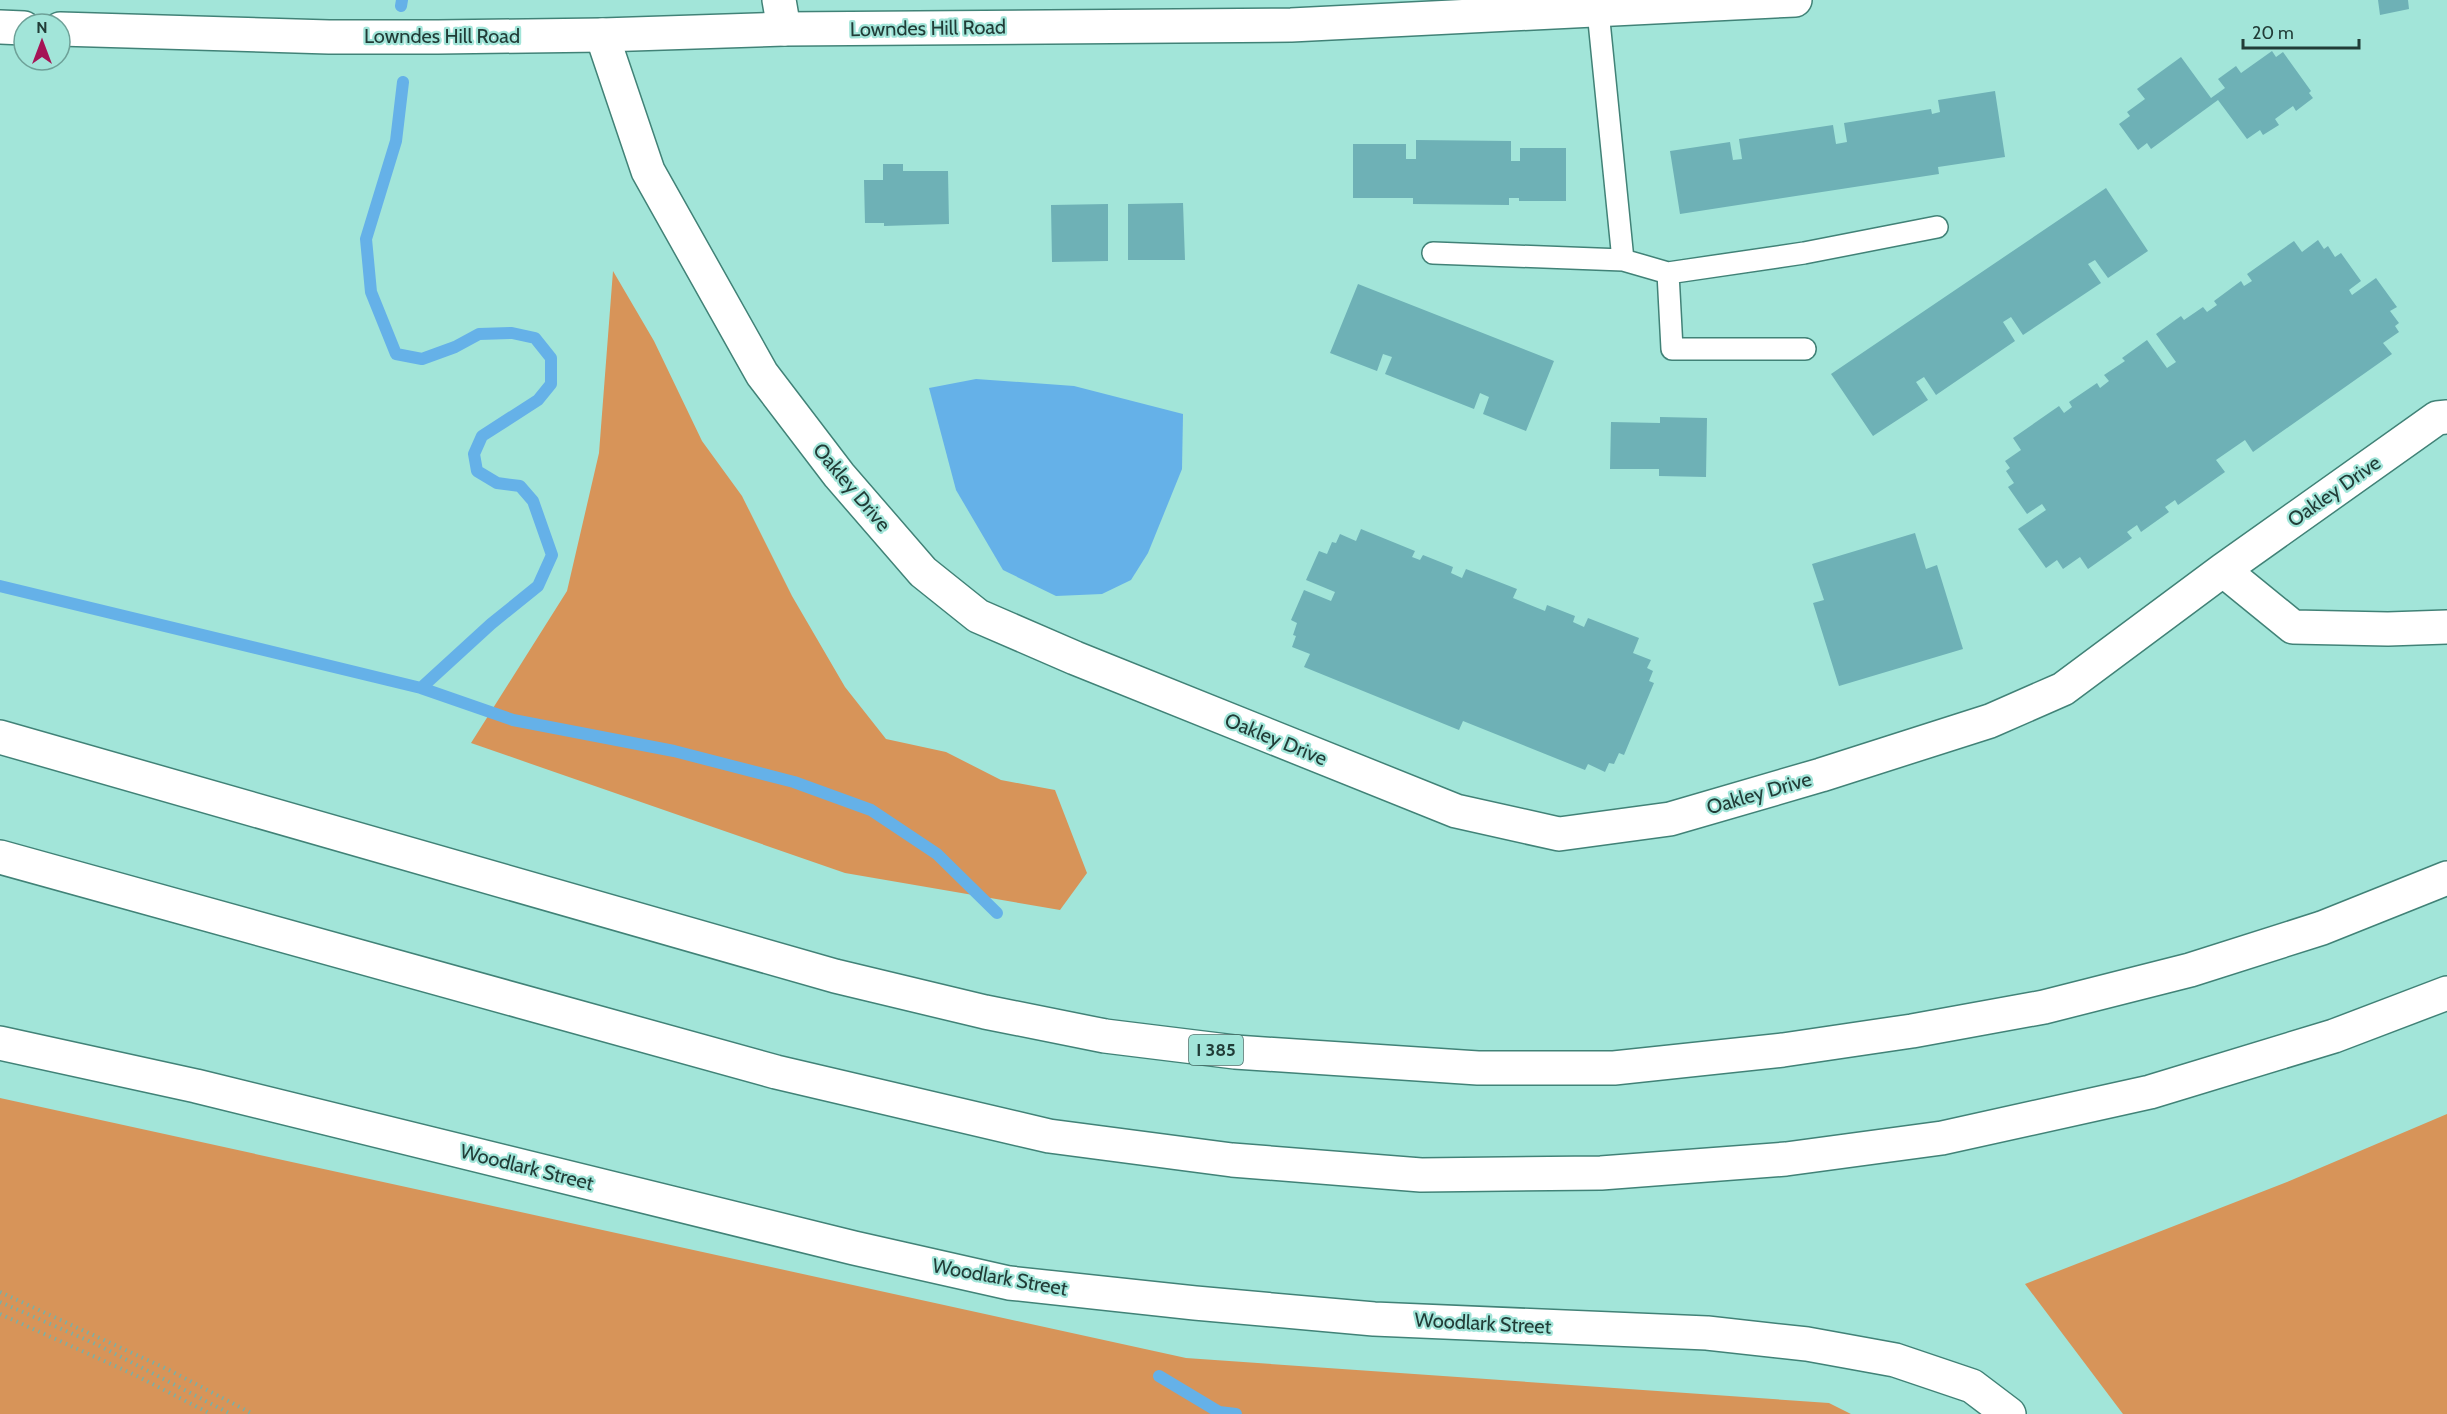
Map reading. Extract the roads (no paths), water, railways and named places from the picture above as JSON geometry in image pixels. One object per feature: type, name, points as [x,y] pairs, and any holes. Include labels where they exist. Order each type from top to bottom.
[{"type":"main road","name":"Lowndes Hill Road","points":[[72,29],[329,37],[602,35],[781,15],[1291,25],[1795,0]]},
{"type":"main road","name":"Oakley Drive","points":[[602,35],[648,171],[762,374],[839,475],[923,572],[978,616],[1075,658],[1456,811],[1559,834],[1670,819],[1821,775],[1990,721],[2063,689],[2223,570],[2437,418],[2447,417]]},
{"type":"main road","points":[[2223,570],[2293,627],[2388,629],[2447,627]]},
{"type":"main road","name":"I 385","points":[[0,737],[835,976],[985,1012],[1105,1036],[1235,1052],[1466,1067],[1614,1068],[1783,1050],[1888,1035],[2044,1007],[2190,970],[2311,932],[2447,878]]},
{"type":"main road","points":[[0,857],[776,1072],[1049,1136],[1232,1160],[1421,1175],[1601,1173],[1786,1159],[1942,1138],[2150,1092],[2334,1036],[2447,993]]},
{"type":"main road","name":"Woodlark Street","points":[[0,1044],[196,1086],[854,1248],[1010,1283],[1374,1319],[1707,1333],[1808,1344],[1895,1360],[1972,1386],[2009,1414]]},
{"type":"lane","points":[[1598,11],[1623,260]]},
{"type":"lane","points":[[1433,253],[1623,260],[1668,273],[1804,253],[1937,227]]},
{"type":"lane","points":[[1668,273],[1672,349],[1805,349]]},
{"type":"water","points":[[976,379],[1074,386],[1183,414],[1182,469],[1148,553],[1131,580],[1102,594],[1056,596],[1003,570],[956,490],[929,388]]},
{"type":"waterway","points":[[401,6],[402,0]]},
{"type":"waterway","points":[[403,82],[396,141],[366,239],[371,292],[396,354],[422,359],[455,347],[479,334],[512,333],[535,338],[551,358],[551,384],[538,400],[482,436],[474,454],[477,471],[497,483],[520,486],[533,501],[552,555],[538,586],[491,624],[421,688]]},
{"type":"waterway","points":[[0,586],[421,688],[513,720],[674,751],[794,782],[871,810],[937,854],[997,913]]},
{"type":"waterway","points":[[1159,1376],[1219,1412],[1236,1414]]}]
